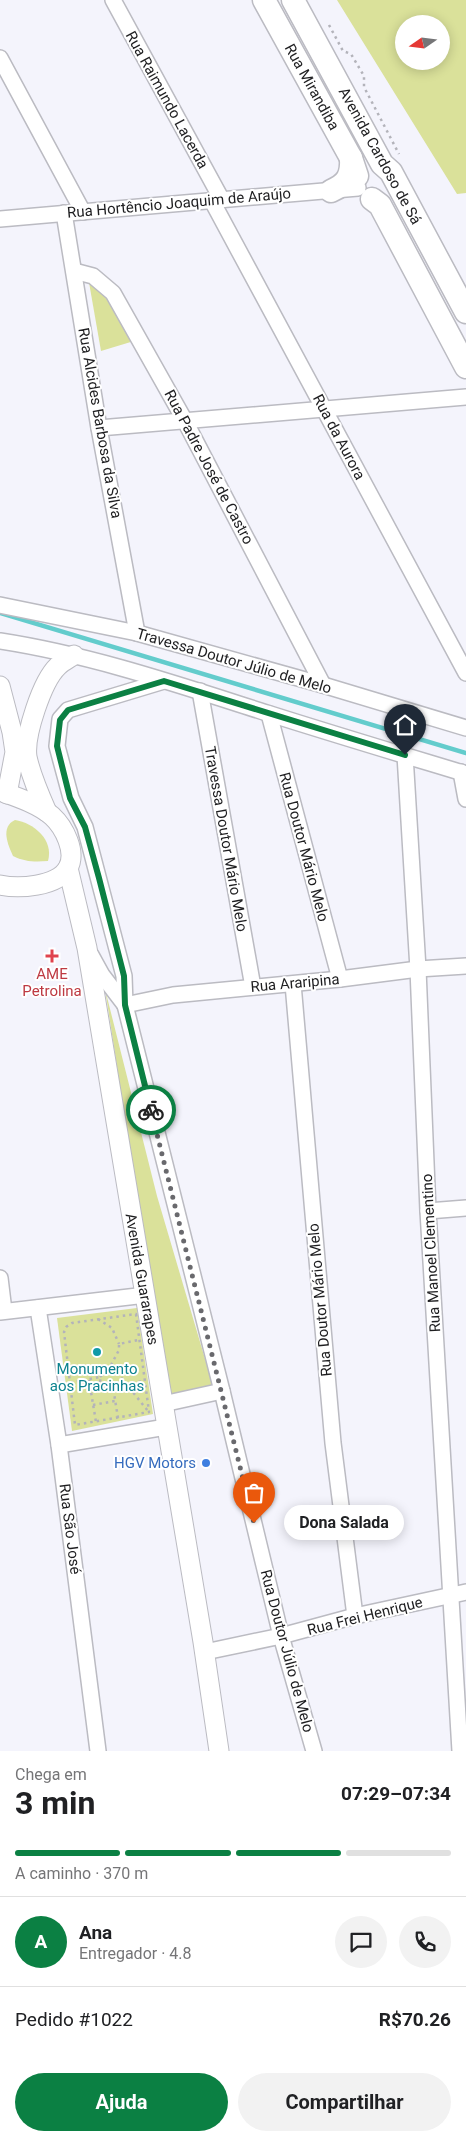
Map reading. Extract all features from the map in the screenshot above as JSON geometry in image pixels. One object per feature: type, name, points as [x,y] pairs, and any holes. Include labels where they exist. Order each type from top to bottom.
[{"type":"highway","name":"Rua Mirandiba","points":[[264,0],[360,181],[380,205],[466,367]]},
{"type":"highway","name":"Avenida Cardoso de Sá","points":[[293,0],[335,74],[392,167],[466,312]]},
{"type":"highway","points":[[330,191],[345,183],[349,177],[360,181],[383,198],[392,190],[392,167],[376,163],[364,166],[360,181]]},
{"type":"main road","points":[[46,812],[28,762],[28,737],[42,692],[57,667],[74,655]]},
{"type":"main road","points":[[0,686],[12,732],[15,752],[14,765],[4,793],[38,806],[46,812]]},
{"type":"main road","name":"Avenida Guararapes","points":[[46,812],[62,827],[69,843],[71,855],[68,868],[87,948],[146,1295],[156,1408],[166,1427],[205,1652],[219,1751]]},
{"type":"main road","points":[[0,885],[26,887],[44,883],[60,875],[68,868]]},
{"type":"street","name":"Rua Raimundo Lacerda","points":[[113,0],[217,200]]},
{"type":"street","points":[[0,58],[83,212]]},
{"type":"street","name":"Rua Hortêncio Joaquim de Araújo","points":[[0,219],[330,191],[360,181]]},
{"type":"street","name":"Rua da Aurora","points":[[217,200],[323,408],[466,673]]},
{"type":"street","name":"Rua Alcides Barbosa da Silva","points":[[64,213],[99,428],[137,633]]},
{"type":"street","name":"Rua Padre José de Castro","points":[[74,271],[93,276],[113,293],[185,421],[323,685]]},
{"type":"street","points":[[99,428],[466,397]]},
{"type":"street","name":"Travessa Doutor Júlio de Melo","points":[[0,605],[137,633],[323,685],[466,728]]},
{"type":"street","points":[[0,641],[48,648],[74,655],[200,691],[464,773],[466,799]]},
{"type":"street","name":"Rua Doutor Júlio de Melo","points":[[164,681],[68,710],[60,720],[57,746],[70,798],[85,827],[124,976],[125,1005],[222,1391],[281,1636],[314,1751]]},
{"type":"street","name":"Travessa Doutor Mário Melo","points":[[200,691],[253,987]]},
{"type":"street","name":"Rua Doutor Mário Melo","points":[[269,714],[340,980]]},
{"type":"street","name":"Rua Manoel Clementino","points":[[405,755],[418,970],[428,1211],[459,1594],[460,1751]]},
{"type":"street","points":[[87,948],[102,975],[125,1005]]},
{"type":"street","name":"Rua Araripina","points":[[125,1005],[173,995],[340,980],[466,966]]},
{"type":"street","name":"Rua Doutor Mário Melo","points":[[292,984],[333,1443],[355,1616]]},
{"type":"street","points":[[428,1211],[466,1208]]},
{"type":"street","points":[[0,1278],[2,1311],[146,1295]]},
{"type":"street","name":"Rua São José","points":[[38,1308],[59,1445],[98,1751]]},
{"type":"street","points":[[156,1408],[222,1391]]},
{"type":"street","points":[[59,1445],[166,1427]]},
{"type":"street","name":"Rua Frei Henrique","points":[[205,1652],[281,1636],[355,1616],[459,1594]]},
{"type":"path","points":[[324,17],[343,51],[351,54],[364,76],[364,87],[392,167]]},
{"type":"path","points":[[136,1314],[145,1381],[156,1408],[118,1418],[75,1425],[64,1332],[66,1327],[72,1323],[136,1314]]},
{"type":"path","points":[[70,1383],[100,1377],[111,1365],[119,1350],[119,1344],[112,1328],[98,1319]]},
{"type":"path","points":[[119,1344],[140,1340]]},
{"type":"path","points":[[111,1365],[125,1385],[156,1408]]},
{"type":"path","points":[[100,1377],[101,1390],[145,1381]]},
{"type":"path","points":[[89,1380],[96,1422]]},
{"type":"path","points":[[113,1387],[118,1418]]},
{"type":"path","points":[[93,1405],[115,1400]]},
{"type":"green space","points":[[337,0],[466,0],[466,193],[457,194]]},
{"type":"green space","points":[[93,268],[102,273],[134,341],[101,351],[87,271]]},
{"type":"green space","points":[[15,820],[29,825],[41,834],[48,846],[48,861],[30,861],[13,856],[7,842],[6,832],[10,823]]},
{"type":"green space","points":[[105,989],[157,1196],[213,1386],[168,1396]]},
{"type":"green space","points":[[137,1308],[153,1414],[72,1431],[57,1318]]},
{"type":"waterway","points":[[0,613],[466,753]]},
{"type":"way so far","points":[[151,1110],[254,1523]]},
{"type":"place","name":"AME Petrolina","points":[[52,956]]},
{"type":"place","name":"Monumento aos Pracinhas","points":[[97,1352]]},
{"type":"place","name":"HGV Motors","points":[[206,1463]]},
{"type":"place","name":"Dona Salada","points":[[254,1523]]},
{"type":"route","points":[[151,1110],[125,1005],[124,976],[99,878],[85,827],[70,798],[57,746],[60,720],[68,710],[164,681],[405,755]]}]
